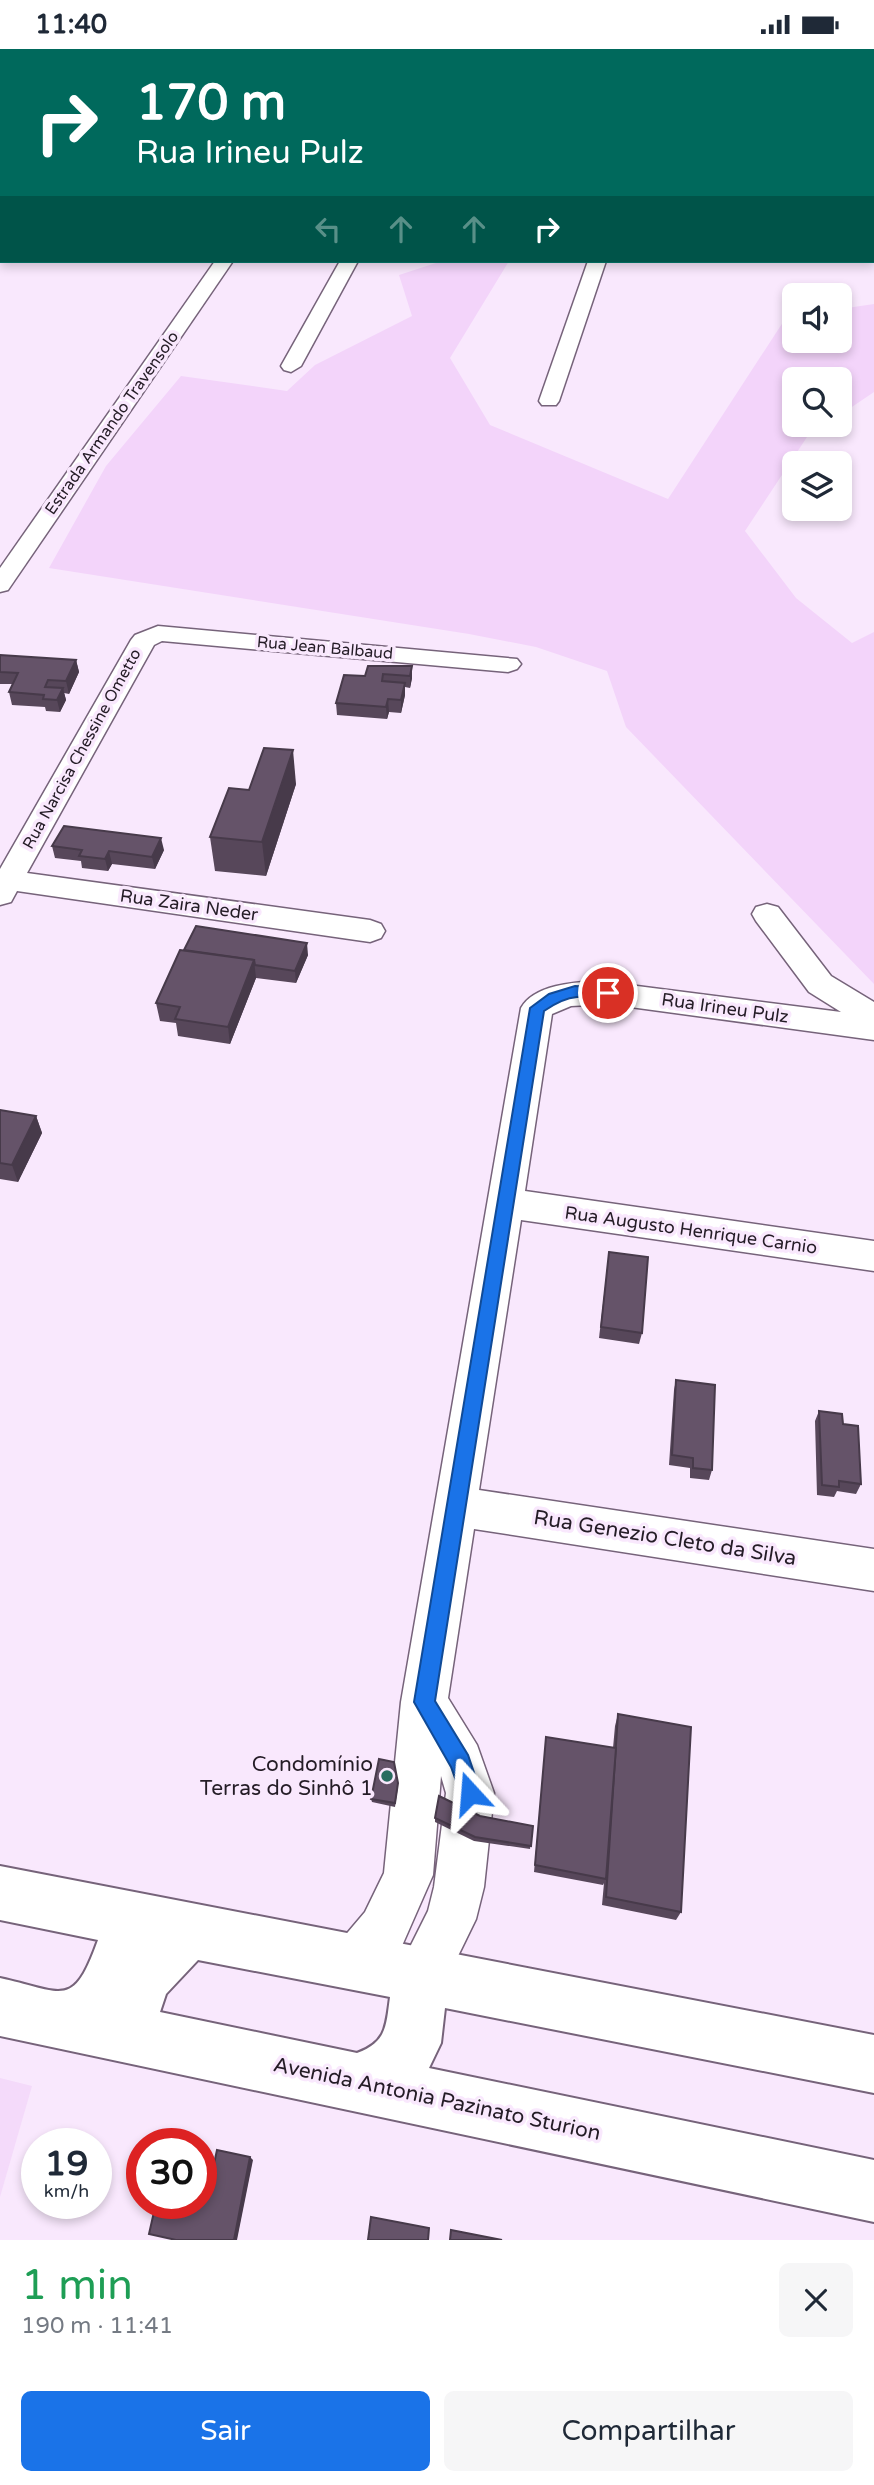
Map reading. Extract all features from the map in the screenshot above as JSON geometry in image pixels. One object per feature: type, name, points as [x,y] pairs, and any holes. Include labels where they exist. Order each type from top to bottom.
[{"type":"main road","points":[[0,1893],[874,2064]]},
{"type":"main road","points":[[68,2022],[97,2007],[112,1981],[133,1919]]},
{"type":"main road","points":[[127,2034],[141,1978],[156,1958],[190,1930]]},
{"type":"main road","points":[[357,2082],[392,2070],[412,2043],[421,1977]]},
{"type":"main road","name":"Avenida Antonia Pazinato Sturion","points":[[0,2007],[874,2190]]},
{"type":"street","name":"Estrada Armando Travensolo","points":[[0,585],[223,263]]},
{"type":"street","points":[[291,366],[348,263]]},
{"type":"street","points":[[549,401],[596,263]]},
{"type":"street","name":"Rua Jean Balbaud","points":[[144,641],[158,633],[508,664]]},
{"type":"street","name":"Rua Narcisa Chessine Ometto","points":[[4,887],[144,641]]},
{"type":"street","name":"Rua Zaira Neder","points":[[4,887],[370,931]]},
{"type":"street","points":[[767,914],[820,984],[874,1017]]},
{"type":"street","name":"Rua Irineu Pulz","points":[[507,1203],[537,1008],[555,997],[575,992],[608,993],[874,1028]]},
{"type":"street","points":[[355,1963],[383,1930],[408,1875],[424,1702],[507,1203]]},
{"type":"street","name":"Rua Augusto Henrique Carnio","points":[[507,1203],[874,1256]]},
{"type":"street","name":"Rua Genezio Cleto da Silva","points":[[456,1506],[874,1570]]},
{"type":"street","points":[[421,1977],[451,1919],[459,1887],[470,1793],[460,1762],[424,1702]]},
{"type":"shaded area","points":[[436,263],[508,263],[450,358],[490,425],[668,499],[782,324],[782,353],[852,353],[852,307],[874,304],[874,392],[852,407],[852,367],[782,367],[782,437],[807,437],[798,451],[782,451],[782,475],[745,531],[796,598],[852,643],[874,632],[874,984],[626,727],[607,671],[536,647],[469,634],[49,568],[106,466],[181,376],[287,391],[315,365],[412,316],[399,275]]},
{"type":"shaded area","points":[[0,2078],[32,2086],[0,2197]]},
{"type":"building","points":[[0,655],[76,660],[66,681],[48,680],[45,687],[63,688],[57,700],[43,699],[44,695],[9,692],[18,673],[0,672]]},
{"type":"building","points":[[368,666],[412,666],[410,676],[383,674],[382,681],[405,683],[401,700],[388,699],[386,707],[336,703],[344,675],[365,676]]},
{"type":"building","points":[[264,748],[293,750],[262,842],[210,837],[229,788],[249,790]]},
{"type":"building","points":[[64,826],[161,838],[152,857],[109,851],[105,859],[79,856],[82,850],[52,846]]},
{"type":"building","points":[[196,926],[307,943],[295,971],[255,965],[254,960],[184,950]]},
{"type":"building","points":[[180,950],[254,960],[228,1027],[175,1019],[180,1007],[156,1003]]},
{"type":"building","points":[[0,1110],[36,1116],[12,1165],[0,1163]]},
{"type":"building","points":[[609,1252],[648,1257],[642,1333],[601,1327]]},
{"type":"building","points":[[676,1380],[715,1385],[712,1470],[693,1468],[693,1458],[672,1455]]},
{"type":"building","points":[[819,1411],[842,1414],[843,1424],[858,1426],[861,1484],[839,1481],[839,1487],[822,1485]]},
{"type":"building","points":[[618,1714],[691,1727],[681,1912],[606,1897]]},
{"type":"building","points":[[546,1737],[616,1748],[606,1879],[535,1865]]},
{"type":"building","name":"Condomínio Terras do Sinhô 1","points":[[379,1759],[394,1762],[398,1783],[395,1803],[371,1799]]},
{"type":"building","points":[[439,1796],[480,1816],[533,1826],[531,1846],[475,1837],[435,1818]]},
{"type":"building","points":[[217,2150],[250,2157],[234,2240],[176,2240],[149,2234],[152,2219],[217,2219]]},
{"type":"building","points":[[371,2217],[429,2228],[428,2240],[368,2240]]},
{"type":"building","points":[[451,2230],[502,2240],[450,2240]]},
{"type":"place","name":"Condomínio Terras do Sinhô 1","points":[[387,1776]]},
{"type":"route","points":[[470,1793],[460,1762],[424,1702],[537,1008],[555,997],[575,992],[608,993]]}]
